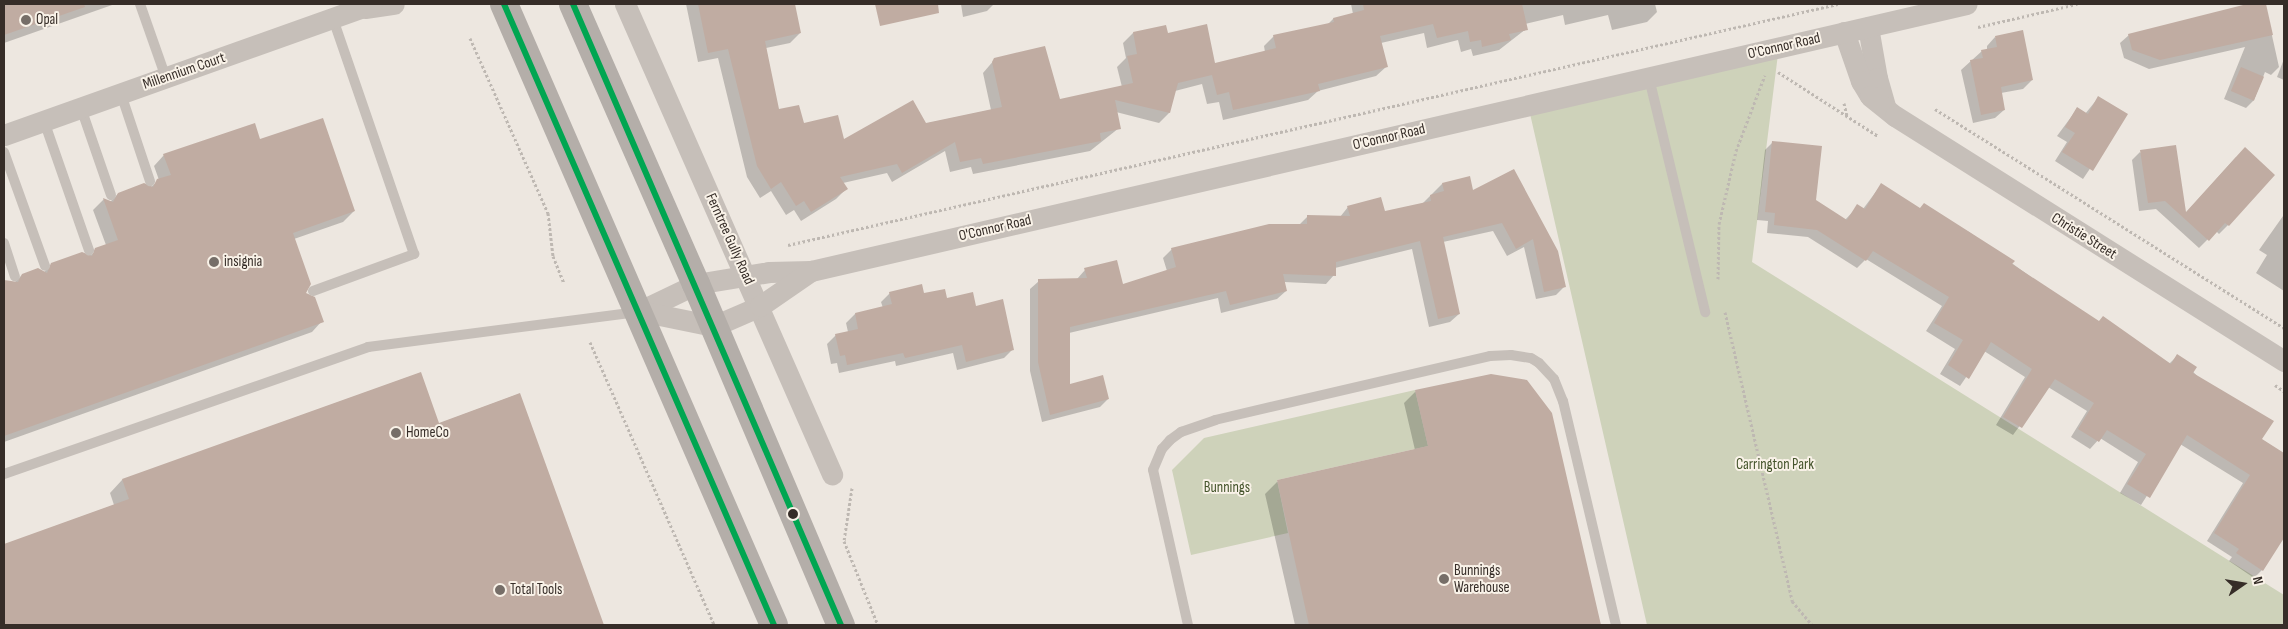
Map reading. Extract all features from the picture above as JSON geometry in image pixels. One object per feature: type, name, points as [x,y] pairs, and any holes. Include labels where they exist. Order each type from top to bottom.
[{"type":"main road","points":[[504,4],[640,311],[774,625]]},
{"type":"main road","points":[[573,4],[696,284],[840,625]]},
{"type":"street","name":"Millennium Court","points":[[4,135],[368,6],[394,4]]},
{"type":"street","name":"Ferntree Gully Road","points":[[625,4],[760,306],[832,474]]},
{"type":"street","name":"O'Connor Road","points":[[640,311],[696,284],[746,275],[812,271],[1967,4]]},
{"type":"street","points":[[1868,27],[1877,78],[1886,108]]},
{"type":"street","name":"Christie Street","points":[[1844,32],[1861,81],[1870,96],[1886,108],[1913,128],[2284,361]]},
{"type":"street","name":"O'Connor Road","points":[[714,326],[760,306],[812,271]]},
{"type":"street","points":[[640,311],[714,326]]},
{"type":"lane","points":[[140,4],[166,78]]},
{"type":"lane","points":[[313,291],[414,254],[333,19]]},
{"type":"lane","points":[[1649,78],[1705,312]]},
{"type":"lane","points":[[121,94],[150,181]]},
{"type":"lane","points":[[80,108],[111,195]]},
{"type":"lane","points":[[44,121],[89,250]]},
{"type":"lane","points":[[4,152],[45,266]]},
{"type":"lane","points":[[4,243],[16,276]]},
{"type":"lane","points":[[4,474],[368,347],[640,311]]},
{"type":"lane","points":[[1188,625],[1153,470],[1162,449],[1182,432],[1215,420],[1388,379],[1490,356],[1520,355],[1531,358],[1546,370],[1563,401],[1616,625]]},
{"type":"path","points":[[780,247],[1838,4]]},
{"type":"path","points":[[1973,28],[2078,4]]},
{"type":"path","points":[[470,38],[548,213],[553,256],[564,283]]},
{"type":"path","points":[[1720,286],[1718,224],[1736,151],[1766,75]]},
{"type":"path","points":[[1929,106],[2284,328]]},
{"type":"path","points":[[1724,306],[1792,601],[1812,625]]},
{"type":"path","points":[[590,342],[714,625]]},
{"type":"green space","name":"Carrington Park","points":[[1779,46],[1752,262],[2284,595],[2284,625],[1647,625],[1528,105]]},
{"type":"green space","name":"Bunnings","points":[[1415,390],[1428,446],[1277,480],[1288,533],[1191,555],[1172,470],[1204,438]]},
{"type":"building","name":"Opal","points":[[4,4],[84,4],[85,7],[4,35]]},
{"type":"building","points":[[698,4],[795,4],[801,33],[765,41],[779,109],[799,105],[804,123],[838,115],[844,139],[913,100],[926,123],[1002,107],[992,62],[994,58],[1045,46],[1060,99],[1133,83],[1127,56],[1137,54],[1133,32],[1166,25],[1168,33],[1207,24],[1215,63],[1276,48],[1273,35],[1334,22],[1333,18],[1364,10],[1363,4],[1522,4],[1528,30],[1509,34],[1511,40],[1482,47],[1481,40],[1470,42],[1468,31],[1437,38],[1433,24],[1380,36],[1388,67],[1318,84],[1320,91],[1233,110],[1229,92],[1217,95],[1212,75],[1178,83],[1170,113],[1115,100],[1121,129],[1100,133],[1101,141],[983,164],[981,158],[960,162],[955,142],[902,173],[897,164],[840,177],[848,189],[811,212],[804,201],[796,206],[781,182],[771,189],[757,166],[728,49],[708,53]]},
{"type":"building","points":[[875,4],[938,4],[939,13],[880,26]]},
{"type":"building","points":[[2247,4],[2266,4],[2273,35],[2160,60],[2132,50],[2128,34]]},
{"type":"building","points":[[2023,30],[2033,80],[2001,87],[2005,110],[1981,115],[1970,60],[1983,58],[1981,50],[1997,47],[1995,36]]},
{"type":"building","points":[[2241,67],[2264,77],[2254,101],[2231,91]]},
{"type":"building","points":[[2098,96],[2128,114],[2093,171],[2062,152],[2075,133],[2065,127],[2077,107],[2088,114]]},
{"type":"building","name":"insignia","points":[[323,118],[355,211],[293,233],[311,284],[306,293],[315,297],[324,322],[4,436],[4,280],[18,282],[22,274],[38,268],[47,273],[51,263],[82,252],[92,256],[95,248],[118,240],[103,198],[113,202],[118,193],[144,183],[153,187],[157,179],[171,175],[163,154],[255,123],[260,139]]},
{"type":"building","points":[[1772,141],[1822,146],[1816,200],[1847,220],[1857,204],[1865,209],[1881,183],[1920,208],[1924,203],[2015,261],[2012,264],[2099,321],[2103,316],[2171,364],[2177,354],[2197,367],[2193,373],[2274,421],[2262,439],[2284,453],[2284,538],[2263,571],[2236,553],[2239,549],[2214,533],[2250,475],[2187,435],[2150,498],[2127,484],[2146,454],[2107,430],[2099,442],[2078,429],[2094,403],[2055,379],[2022,428],[2003,417],[2032,369],[1991,342],[1969,379],[1948,365],[1963,340],[1934,323],[1949,297],[1873,251],[1866,261],[1817,230],[1774,225],[1775,213],[1765,212]]},
{"type":"building","points":[[2176,145],[2186,212],[2245,147],[2275,175],[2229,226],[2225,223],[2209,241],[2165,201],[2148,203],[2140,150]]},
{"type":"building","points":[[1514,169],[1558,251],[1566,287],[1544,292],[1533,239],[1516,249],[1502,223],[1443,237],[1460,314],[1438,319],[1420,241],[1336,262],[1336,276],[1283,274],[1287,291],[1230,305],[1226,291],[1070,327],[1070,384],[1103,375],[1109,399],[1050,415],[1038,362],[1038,279],[1087,278],[1084,268],[1117,260],[1123,284],[1176,267],[1171,248],[1269,224],[1307,224],[1307,215],[1350,216],[1347,206],[1381,197],[1385,211],[1431,201],[1430,195],[1444,191],[1442,183],[1470,176],[1473,190]]},
{"type":"building","points":[[922,284],[924,293],[945,289],[947,298],[973,292],[976,306],[1003,299],[1014,350],[966,362],[962,345],[905,358],[903,353],[847,365],[845,355],[840,356],[835,334],[858,329],[855,313],[892,304],[889,292]]},
{"type":"building","name":"HomeCo","points":[[421,372],[439,423],[520,393],[604,625],[4,625],[4,544],[129,499],[122,479]]},
{"type":"building","name":"Bunnings Warehouse","points":[[1491,374],[1527,380],[1552,413],[1601,625],[1309,625],[1277,480],[1428,446],[1415,390]]},
{"type":"transit line","points":[[504,4],[774,625]]},
{"type":"transit line","points":[[573,4],[841,625]]},
{"type":"place","name":"Opal","points":[[26,20]]},
{"type":"place","name":"insignia","points":[[214,262]]},
{"type":"place","name":"HomeCo","points":[[396,433]]},
{"type":"place","name":"Bunnings Warehouse","points":[[1444,579]]},
{"type":"place","name":"Total Tools","points":[[500,590]]}]
